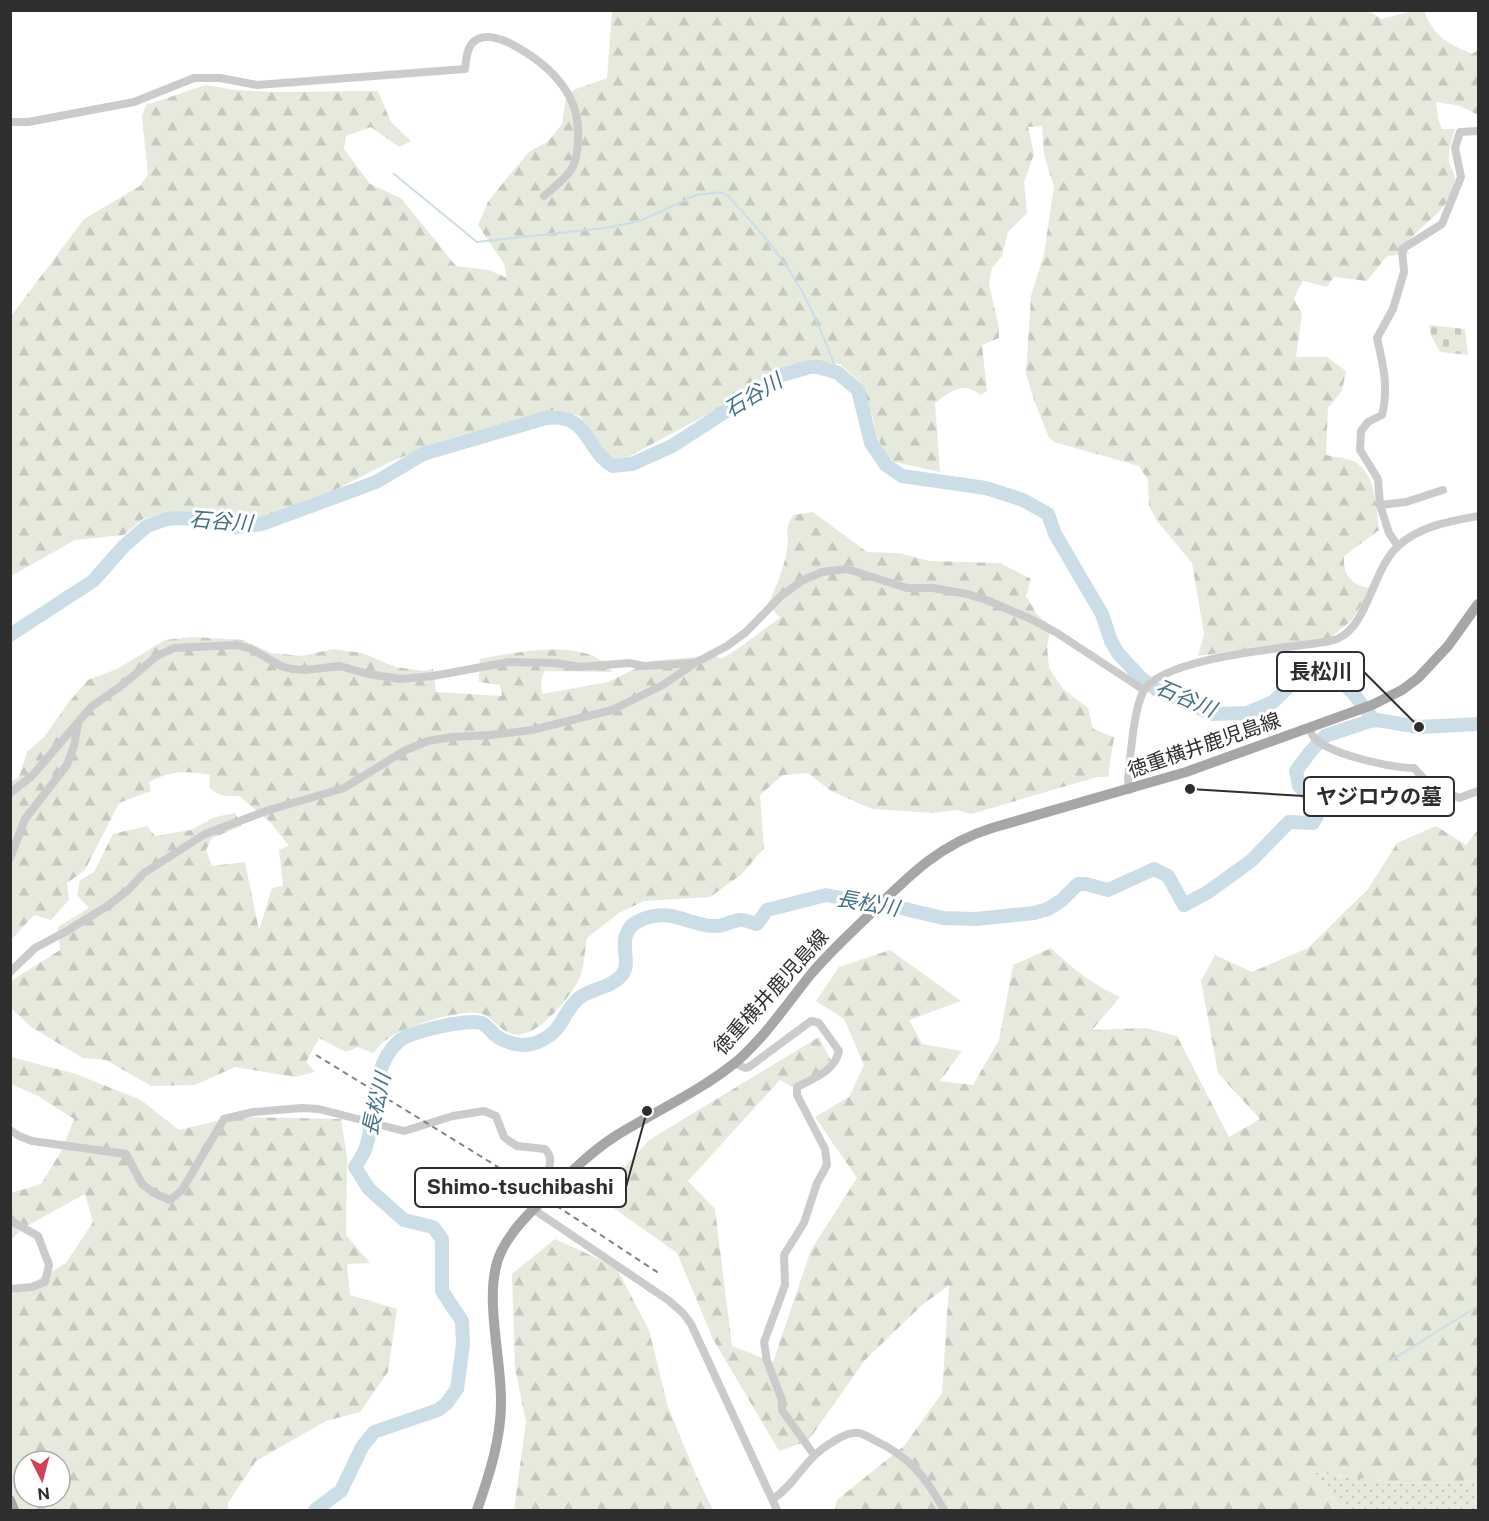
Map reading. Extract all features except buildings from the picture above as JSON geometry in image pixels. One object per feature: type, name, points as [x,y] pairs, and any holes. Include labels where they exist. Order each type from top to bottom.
[{"type":"main road","name":"徳重横井鹿児島線","points":[[477,1510],[497,1440],[501,1414],[493,1286],[495,1270],[509,1237],[552,1191],[613,1138],[716,1077],[735,1063],[763,1034],[842,940],[889,894],[932,857],[971,834],[1186,772],[1372,705],[1402,690],[1418,678],[1448,646],[1479,604]]},
{"type":"main road","points":[[10,1500],[14,1510]]},
{"type":"street","points":[[10,122],[28,122],[134,102],[194,78],[220,78],[257,86],[465,69],[468,50],[472,43],[477,39],[492,37],[509,43],[547,67],[561,81],[576,109],[579,127],[577,154],[572,169],[544,196]]},
{"type":"street","points":[[1398,546],[1389,533],[1380,505],[1378,479],[1360,450],[1360,431],[1368,422],[1382,415],[1385,404],[1384,368],[1377,338],[1393,309],[1404,272],[1402,249],[1442,224],[1461,177],[1455,148],[1460,132],[1479,131]]},
{"type":"street","points":[[1380,505],[1406,502],[1443,490]]},
{"type":"street","points":[[1129,790],[1128,778],[1139,702],[1151,681],[1184,666],[1213,658],[1340,638],[1359,616],[1388,558],[1398,546],[1414,534],[1439,523],[1479,516]]},
{"type":"street","points":[[10,972],[35,948],[109,904],[128,890],[144,873],[205,834],[269,810],[344,788],[404,751],[428,741],[532,730],[612,710],[663,685],[695,663],[727,646],[746,632],[781,596],[803,580],[822,572],[847,569],[907,588],[933,588],[967,594],[989,601],[1058,633],[1144,690]]},
{"type":"street","points":[[10,793],[32,776],[91,707],[157,656],[174,648],[237,645],[251,649],[291,669],[305,670],[340,666],[368,674],[401,679],[433,676],[508,662],[556,663],[580,667],[629,663],[644,666],[695,663]]},
{"type":"street","points":[[10,858],[25,819],[67,765],[74,746],[78,723]]},
{"type":"street","points":[[1310,728],[1318,741],[1359,759],[1390,764],[1399,768],[1414,768],[1427,782],[1459,798],[1479,791]]},
{"type":"street","points":[[735,1063],[745,1068],[749,1067],[811,1021],[819,1023],[839,1052],[826,1072],[797,1087],[797,1095],[825,1149],[827,1165],[817,1183],[804,1223],[784,1255],[785,1285],[764,1342],[767,1361],[782,1400],[782,1410],[814,1455]]},
{"type":"street","points":[[10,1130],[32,1141],[126,1155],[142,1184],[154,1193],[170,1200],[182,1190],[224,1119],[253,1112],[319,1109],[404,1131],[453,1116],[490,1112],[499,1120],[504,1137],[509,1141],[517,1146],[545,1149],[550,1155],[546,1177],[552,1191]]},
{"type":"street","points":[[533,1209],[668,1300],[683,1313],[691,1324],[777,1510]]},
{"type":"street","points":[[10,1218],[38,1236],[49,1265],[45,1282],[32,1287],[10,1289]]},
{"type":"street","points":[[773,1499],[793,1483],[814,1455],[837,1439],[858,1432],[912,1463],[944,1510]]},
{"type":"green space","points":[[1367,10],[1382,19],[1412,11],[1424,11],[1433,28],[1443,38],[1472,54],[1478,50],[1478,115],[1460,106],[1436,102],[1442,129],[1455,129],[1449,157],[1455,179],[1453,190],[1443,207],[1406,244],[1409,254],[1387,256],[1367,281],[1334,277],[1327,287],[1303,281],[1294,298],[1302,314],[1296,357],[1327,357],[1346,371],[1342,391],[1328,408],[1326,455],[1351,460],[1358,464],[1369,477],[1379,530],[1344,556],[1345,569],[1350,579],[1359,585],[1372,588],[1351,621],[1330,638],[1198,656],[1204,634],[1192,563],[1157,521],[1149,506],[1148,480],[1139,466],[1054,442],[1049,438],[1026,374],[1031,296],[1044,254],[1054,187],[1044,154],[1042,126],[1028,127],[1034,154],[1024,182],[1027,213],[1008,232],[1002,256],[992,268],[989,284],[999,328],[999,338],[982,345],[987,391],[980,395],[968,388],[957,389],[935,403],[940,472],[894,462],[884,452],[875,432],[874,421],[861,383],[840,364],[805,361],[766,378],[716,410],[626,458],[615,459],[604,451],[580,416],[554,410],[444,440],[390,462],[325,495],[259,518],[237,520],[198,513],[170,512],[143,519],[124,535],[75,540],[11,576],[11,316],[84,219],[140,186],[148,174],[142,116],[146,105],[206,85],[235,90],[271,92],[378,91],[391,122],[411,141],[399,147],[371,127],[346,136],[344,149],[370,184],[401,198],[456,266],[489,270],[507,278],[504,264],[478,225],[488,202],[506,179],[530,151],[547,142],[562,124],[565,102],[573,90],[607,78],[612,11]]},
{"type":"green space","points":[[1429,325],[1465,329],[1468,355],[1440,352],[1431,335]]},
{"type":"green space","points":[[813,512],[867,552],[899,553],[929,561],[1000,563],[1031,579],[1026,596],[1036,613],[1051,627],[1047,646],[1049,668],[1063,689],[1088,708],[1093,729],[1114,737],[1108,777],[1097,777],[971,814],[956,810],[934,813],[872,809],[831,791],[808,773],[783,775],[760,795],[764,848],[742,874],[710,897],[644,901],[619,913],[587,938],[581,975],[560,1007],[541,1025],[521,1034],[508,1032],[482,1014],[462,1014],[421,1023],[398,1033],[385,1040],[373,1053],[358,1047],[346,1052],[319,1038],[306,1062],[315,1072],[295,1077],[235,1067],[195,1085],[151,1086],[106,1060],[83,1058],[31,1027],[11,1008],[11,981],[60,950],[58,927],[89,908],[77,895],[80,880],[94,872],[113,834],[147,826],[155,836],[191,830],[215,817],[235,813],[242,826],[212,838],[206,850],[212,866],[245,862],[259,930],[272,888],[283,886],[279,850],[289,846],[271,823],[239,796],[222,795],[212,790],[209,787],[210,775],[172,773],[149,782],[151,791],[119,803],[85,870],[67,883],[69,900],[51,920],[34,915],[11,940],[11,782],[19,777],[27,752],[44,737],[88,680],[117,669],[165,640],[192,637],[243,640],[271,653],[302,656],[333,649],[362,653],[395,667],[424,671],[433,669],[436,692],[502,696],[500,685],[479,682],[480,659],[538,650],[569,650],[595,657],[613,672],[545,671],[541,679],[542,694],[608,682],[651,661],[715,655],[721,659],[780,618],[768,604],[784,562],[788,543],[788,525],[793,515]]},
{"type":"green space","points":[[1436,826],[1466,845],[1478,830],[1478,1481],[1409,1484],[1311,1472],[1343,1510],[835,1510],[837,1500],[904,1446],[942,1393],[949,1285],[921,1306],[865,1360],[808,1441],[779,1451],[713,1339],[677,1253],[598,1197],[649,1140],[819,1037],[833,1065],[798,1090],[780,1080],[688,1181],[715,1209],[732,1346],[773,1362],[811,1250],[857,1178],[815,1117],[849,1097],[864,1065],[844,1019],[816,1001],[839,967],[890,950],[961,1001],[909,1020],[922,1044],[962,1051],[940,1081],[973,1085],[999,1040],[1013,965],[1051,948],[1084,976],[1120,997],[1092,1030],[1146,1028],[1177,1036],[1229,1137],[1260,1119],[1218,1073],[1201,981],[1215,955],[1252,972],[1308,948],[1368,889],[1397,843]]},
{"type":"green space","points":[[11,1057],[76,1074],[141,1100],[179,1130],[234,1117],[341,1119],[347,1157],[346,1235],[370,1263],[347,1264],[350,1295],[397,1309],[388,1372],[360,1412],[326,1421],[256,1461],[228,1503],[228,1510],[11,1510],[11,1295],[66,1263],[93,1222],[85,1194],[23,1228],[11,1240],[11,1193],[41,1184],[62,1150],[74,1119],[38,1096],[11,1084]]},
{"type":"green space","points":[[555,1239],[616,1267],[649,1330],[668,1407],[713,1510],[514,1510],[526,1422],[515,1368],[512,1274]]},
{"type":"green space","points":[[1311,1472],[1409,1484],[1478,1481],[1478,1510],[1343,1510]]},
{"type":"waterway","points":[[394,174],[477,242],[605,228],[640,221],[696,195],[721,192],[728,196],[757,228],[793,275],[806,298],[838,373]]},
{"type":"waterway","name":"石谷川","points":[[10,635],[93,581],[124,546],[147,526],[167,519],[195,519],[235,527],[262,524],[376,482],[423,454],[546,418],[571,421],[585,434],[596,451],[613,466],[632,464],[672,446],[782,375],[810,367],[819,367],[838,373],[858,390],[871,443],[886,465],[902,476],[986,488],[1023,500],[1048,514],[1055,534],[1102,614],[1111,641],[1118,653],[1140,677],[1157,690],[1213,714],[1247,713],[1273,702],[1305,671],[1315,665],[1327,667],[1353,693],[1371,716]]},
{"type":"waterway","name":"長松川","points":[[315,1510],[341,1491],[362,1447],[374,1432],[438,1410],[446,1404],[457,1389],[463,1344],[462,1321],[442,1291],[442,1239],[433,1227],[404,1220],[369,1189],[355,1167],[363,1155],[370,1134],[376,1091],[383,1064],[389,1052],[399,1041],[426,1030],[475,1022],[482,1023],[495,1035],[510,1043],[527,1045],[538,1042],[552,1034],[579,998],[616,981],[621,976],[626,966],[625,938],[628,930],[638,921],[654,916],[672,916],[714,926],[742,920],[757,924],[767,910],[826,895],[880,903],[943,918],[976,919],[1034,913],[1048,909],[1062,900],[1078,884],[1108,890],[1154,869],[1168,876],[1184,905],[1208,892],[1251,861],[1289,822],[1313,823],[1317,816],[1313,800],[1299,786],[1296,771],[1325,736],[1377,720],[1419,727],[1478,724]]},
{"type":"waterway","points":[[1390,1361],[1478,1306]]},
{"type":"railway","points":[[316,1055],[490,1162],[660,1274]]},
{"type":"place","name":"長松川","points":[[1419,727]]},
{"type":"place","name":"ヤジロウの墓","points":[[1190,789]]},
{"type":"place","name":"Shimo-tsuchibashi","points":[[647,1111]]}]
